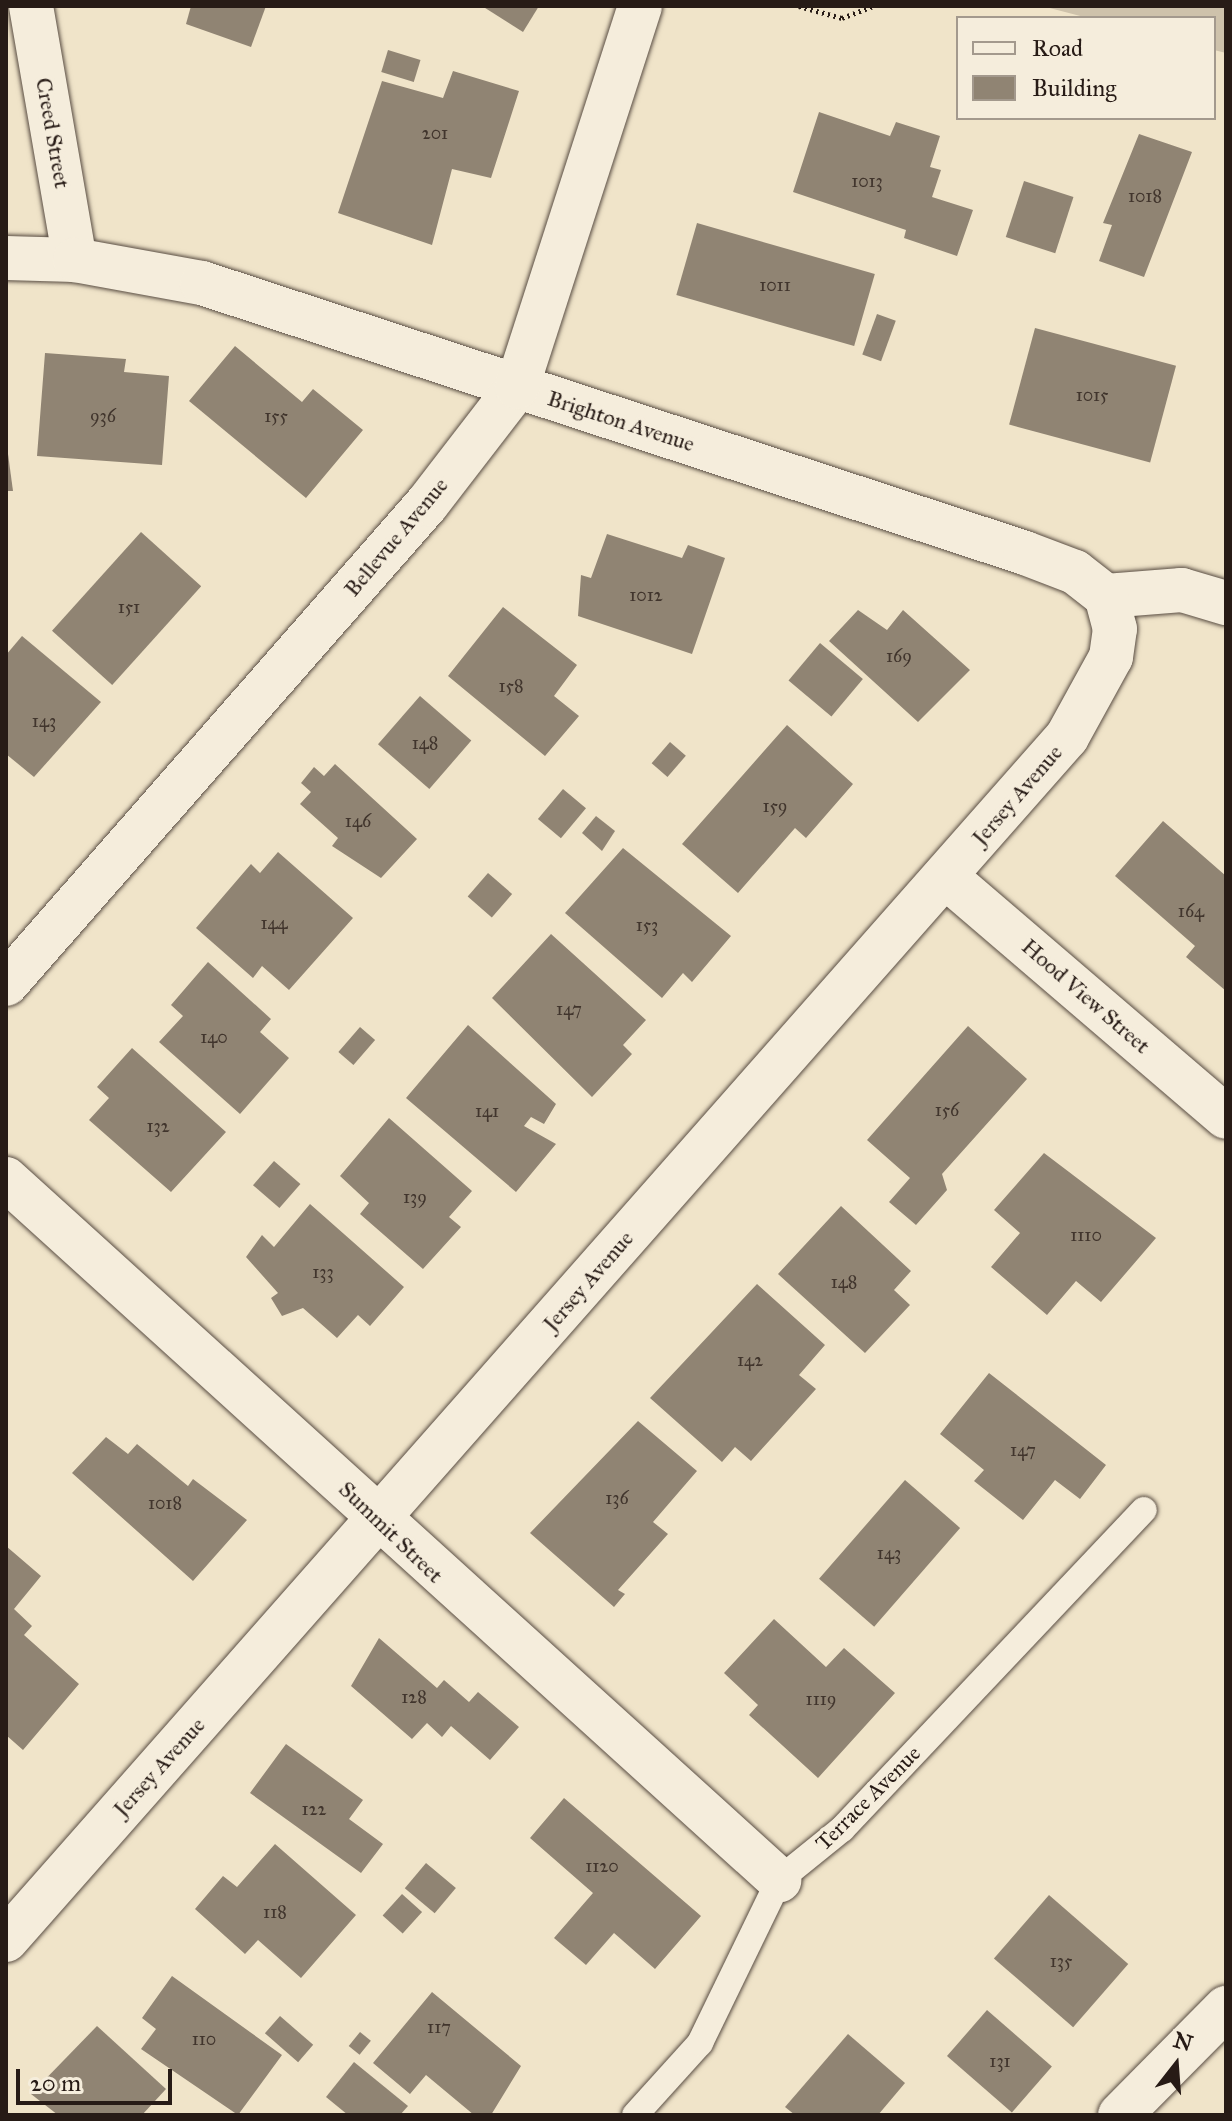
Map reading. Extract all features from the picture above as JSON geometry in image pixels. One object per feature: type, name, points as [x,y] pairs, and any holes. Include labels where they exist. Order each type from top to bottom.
[{"type":"street","name":"Creed Street","points":[[31,6],[75,260]]},
{"type":"street","name":"Bellevue Avenue","points":[[6,984],[427,504],[517,387],[640,6]]},
{"type":"street","name":"Brighton Avenue","points":[[6,258],[75,260],[202,283],[1025,553],[1075,572],[1106,596]]},
{"type":"street","points":[[1106,596],[1182,590],[1226,603]]},
{"type":"street","name":"Jersey Avenue","points":[[6,1940],[945,876],[1097,695],[1115,629],[1106,596]]},
{"type":"street","name":"Hood View Street","points":[[945,876],[1226,1117]]},
{"type":"street","name":"Summit Street","points":[[6,1179],[376,1522],[779,1880]]},
{"type":"street","points":[[1120,2115],[1226,2008]]},
{"type":"lane","name":"Terrace Avenue","points":[[635,2115],[700,2043],[779,1880],[842,1829],[1144,1510]]},
{"type":"path","points":[[799,6],[842,18],[873,6]]},
{"type":"shaded area","points":[[1042,6],[1226,6],[1226,53],[1216,50],[1216,16],[1080,16]]},
{"type":"building","points":[[191,6],[266,6],[251,47],[186,24]]},
{"type":"building","points":[[482,6],[539,6],[523,32]]},
{"type":"building","points":[[388,50],[421,60],[414,82],[381,72]]},
{"type":"building","points":[[453,71],[519,91],[491,178],[452,169],[432,245],[338,213],[382,81],[443,98]]},
{"type":"building","points":[[819,112],[890,136],[896,122],[940,136],[930,167],[941,170],[932,197],[973,210],[957,256],[904,238],[906,230],[793,192]]},
{"type":"building","points":[[1139,134],[1192,152],[1144,277],[1099,261],[1112,225],[1103,223]]},
{"type":"building","points":[[1024,181],[1073,197],[1055,253],[1006,237]]},
{"type":"building","points":[[697,223],[875,274],[854,346],[676,295]]},
{"type":"building","points":[[877,314],[896,321],[881,361],[862,354]]},
{"type":"building","points":[[1035,328],[1176,366],[1150,462],[1009,425]]},
{"type":"building","points":[[235,346],[302,402],[313,389],[363,430],[306,498],[189,401]]},
{"type":"building","points":[[45,353],[126,359],[124,372],[169,376],[162,465],[37,456]]},
{"type":"building","points":[[6,439],[13,491],[6,491]]},
{"type":"building","points":[[141,532],[201,586],[112,685],[52,631]]},
{"type":"building","points":[[607,534],[682,558],[688,545],[725,558],[692,654],[578,616],[581,575],[591,578]]},
{"type":"building","points":[[503,607],[577,665],[554,696],[579,716],[545,756],[448,676]]},
{"type":"building","points":[[858,610],[887,630],[903,610],[970,670],[918,722],[829,641]]},
{"type":"building","points":[[22,636],[101,702],[34,777],[6,754],[6,655]]},
{"type":"building","points":[[820,643],[863,679],[831,717],[789,681]]},
{"type":"building","points":[[420,696],[471,741],[429,789],[378,744]]},
{"type":"building","points":[[787,725],[853,784],[806,838],[795,828],[738,893],[682,844]]},
{"type":"building","points":[[670,742],[686,756],[667,777],[652,763]]},
{"type":"building","points":[[335,764],[417,839],[381,878],[332,846],[338,838],[300,804],[311,792],[301,783],[314,767],[324,776]]},
{"type":"building","points":[[563,789],[586,808],[561,838],[538,819]]},
{"type":"building","points":[[596,816],[615,831],[602,851],[582,833]]},
{"type":"building","points":[[1163,821],[1226,876],[1226,991],[1186,957],[1195,946],[1115,876]]},
{"type":"building","points":[[623,848],[731,936],[692,982],[683,973],[662,998],[565,913]]},
{"type":"building","points":[[278,852],[353,918],[289,990],[262,966],[253,978],[196,928],[251,864],[260,873]]},
{"type":"building","points":[[488,873],[512,894],[492,917],[468,896]]},
{"type":"building","points":[[551,934],[646,1020],[623,1045],[632,1054],[592,1097],[492,998]]},
{"type":"building","points":[[208,962],[271,1019],[260,1032],[289,1058],[240,1114],[159,1042],[183,1016],[171,1005]]},
{"type":"building","points":[[468,1025],[556,1104],[544,1124],[531,1117],[524,1126],[556,1144],[516,1192],[406,1098]]},
{"type":"building","points":[[968,1026],[1027,1079],[942,1174],[947,1190],[916,1225],[889,1202],[910,1178],[867,1140]]},
{"type":"building","points":[[360,1027],[375,1040],[353,1065],[338,1052]]},
{"type":"building","points":[[132,1048],[226,1132],[171,1192],[89,1120],[109,1098],[97,1087]]},
{"type":"building","points":[[389,1118],[472,1191],[449,1217],[461,1227],[423,1269],[360,1214],[369,1203],[340,1176]]},
{"type":"building","points":[[1044,1153],[1156,1238],[1101,1302],[1076,1281],[1047,1315],[991,1267],[1020,1233],[994,1210]]},
{"type":"building","points":[[274,1161],[300,1184],[279,1208],[253,1185]]},
{"type":"building","points":[[310,1204],[404,1287],[370,1326],[358,1315],[337,1338],[303,1308],[282,1316],[271,1298],[278,1293],[246,1257],[262,1235],[274,1247]]},
{"type":"building","points":[[841,1206],[911,1271],[894,1290],[910,1305],[865,1353],[778,1274]]},
{"type":"building","points":[[757,1284],[825,1345],[799,1375],[816,1389],[751,1461],[735,1447],[722,1462],[650,1398]]},
{"type":"building","points":[[989,1373],[1106,1465],[1080,1499],[1055,1480],[1023,1520],[974,1481],[984,1470],[940,1434]]},
{"type":"building","points":[[638,1421],[697,1471],[653,1522],[668,1534],[618,1590],[625,1594],[614,1607],[530,1533]]},
{"type":"building","points":[[106,1437],[128,1454],[137,1444],[188,1486],[193,1479],[247,1520],[193,1581],[72,1473]]},
{"type":"building","points":[[905,1480],[960,1528],[874,1627],[819,1579]]},
{"type":"building","points":[[6,1546],[41,1576],[14,1609],[32,1626],[24,1635],[79,1684],[23,1750],[6,1735]]},
{"type":"building","points":[[774,1619],[826,1667],[844,1648],[895,1693],[818,1778],[749,1715],[758,1705],[724,1673]]},
{"type":"building","points":[[379,1638],[437,1688],[444,1680],[469,1702],[478,1692],[519,1727],[490,1760],[451,1726],[442,1737],[427,1723],[412,1739],[351,1686]]},
{"type":"building","points":[[286,1744],[363,1800],[349,1819],[383,1844],[361,1873],[250,1793]]},
{"type":"building","points":[[564,1798],[701,1916],[655,1969],[614,1933],[586,1965],[554,1938],[593,1893],[530,1838]]},
{"type":"building","points":[[275,1844],[356,1915],[301,1978],[258,1940],[245,1954],[195,1909],[223,1876],[237,1887]]},
{"type":"building","points":[[426,1863],[456,1888],[435,1913],[405,1888]]},
{"type":"building","points":[[402,1894],[422,1912],[403,1934],[383,1916]]},
{"type":"building","points":[[1049,1895],[1128,1964],[1073,2027],[994,1958]]},
{"type":"building","points":[[172,1976],[282,2055],[238,2115],[141,2049],[156,2029],[142,2018]]},
{"type":"building","points":[[432,1992],[521,2066],[491,2115],[474,2115],[426,2075],[410,2094],[373,2063]]},
{"type":"building","points":[[987,2010],[1052,2066],[1012,2112],[947,2056]]},
{"type":"building","points":[[280,2016],[313,2045],[298,2062],[265,2033]]},
{"type":"building","points":[[97,2026],[166,2089],[142,2115],[58,2115],[31,2094]]},
{"type":"building","points":[[360,2032],[371,2041],[360,2055],[349,2046]]},
{"type":"building","points":[[848,2034],[905,2083],[878,2115],[795,2115],[785,2107]]},
{"type":"building","points":[[354,2062],[408,2106],[400,2115],[348,2115],[326,2097]]}]
